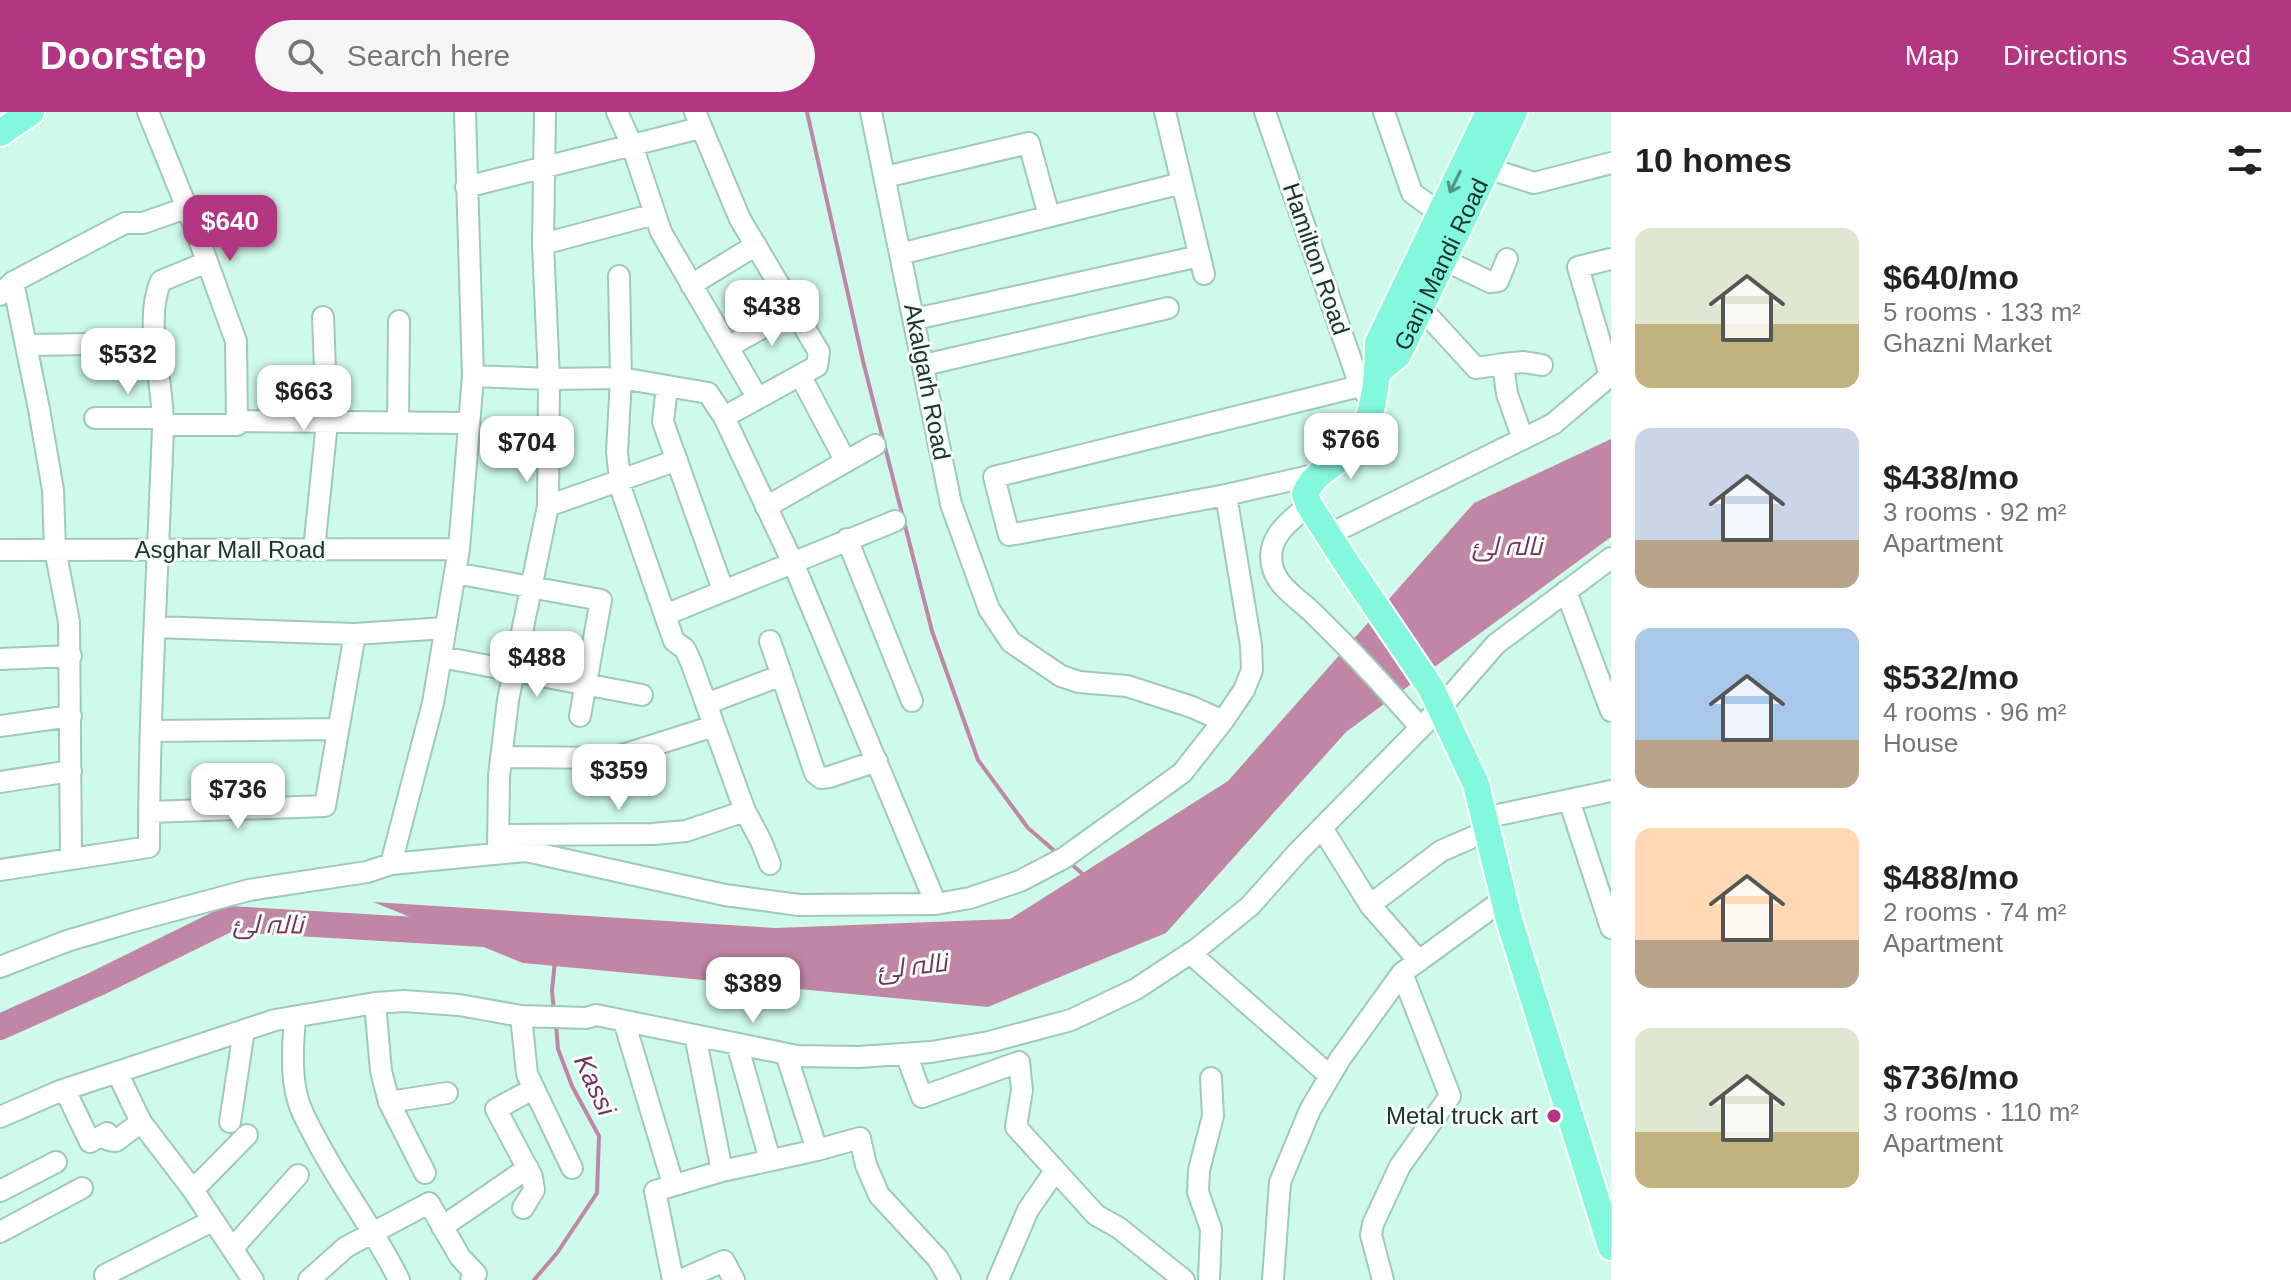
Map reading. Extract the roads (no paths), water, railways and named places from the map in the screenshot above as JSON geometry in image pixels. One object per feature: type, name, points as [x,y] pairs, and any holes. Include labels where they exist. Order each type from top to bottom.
[{"type":"main road","name":"Ganj Mandi Road","points":[[1309,505],[1305,494],[1309,483],[1358,441],[1378,343],[1489,112]]},
{"type":"main road","name":"Ganj Mandi Road","points":[[1370,386],[1398,355],[1514,112]]},
{"type":"main road","points":[[1309,505],[1436,697],[1476,784],[1504,899],[1605,1209],[1611,1247]]},
{"type":"street","points":[[95,418],[235,427],[238,421],[236,341],[148,112]]},
{"type":"street","points":[[391,864],[433,703],[459,549],[473,376],[465,112]]},
{"type":"street","points":[[498,844],[501,757],[514,672],[548,506],[549,379],[543,244],[545,112]]},
{"type":"street","points":[[617,112],[632,145],[661,232],[757,397]]},
{"type":"street","name":"Akalgarh Road","points":[[871,112],[951,504],[989,609],[1011,642],[1061,676],[1079,682],[1127,686],[1192,707],[1223,721]]},
{"type":"street","points":[[915,319],[1202,265],[1165,112]]},
{"type":"street","name":"Hamilton Road","points":[[1265,112],[1370,386]]},
{"type":"street","points":[[1384,112],[1412,193],[1440,213]]},
{"type":"street","points":[[466,187],[632,145],[698,120],[740,219],[819,352],[817,366],[724,417]]},
{"type":"street","points":[[885,177],[1029,143],[1049,216]]},
{"type":"street","points":[[1487,168],[1534,183],[1611,163]]},
{"type":"street","points":[[900,254],[1182,183]]},
{"type":"street","points":[[71,857],[69,622],[55,549],[53,490],[28,345],[7,289],[125,223],[143,223],[186,208]]},
{"type":"street","points":[[543,244],[655,214]]},
{"type":"street","points":[[691,285],[756,245]]},
{"type":"street","points":[[1444,260],[1490,282],[1498,281],[1507,259]]},
{"type":"street","points":[[1328,535],[1553,424],[1610,375],[1578,267],[1611,259]]},
{"type":"street","points":[[0,870],[149,847],[163,421],[155,343],[156,297],[161,281],[207,262]]},
{"type":"street","points":[[619,276],[621,378],[617,452],[620,480],[674,641],[685,649],[691,662],[745,811],[770,864]]},
{"type":"street","points":[[924,365],[1168,308]]},
{"type":"street","points":[[1421,308],[1476,368],[1524,362],[1542,365]]},
{"type":"street","points":[[728,347],[794,310]]},
{"type":"street","points":[[314,550],[327,422],[323,317]]},
{"type":"street","points":[[398,422],[399,321]]},
{"type":"street","points":[[28,345],[155,343]]},
{"type":"street","points":[[1503,364],[1507,394],[1523,439]]},
{"type":"street","points":[[800,375],[846,462]]},
{"type":"street","points":[[473,376],[621,378],[708,393],[724,417],[792,561],[936,904]]},
{"type":"street","points":[[667,386],[663,422],[723,590]]},
{"type":"street","points":[[1323,473],[1226,495],[1009,535],[994,477],[1370,386]]},
{"type":"street","points":[[238,421],[469,423]]},
{"type":"street","points":[[766,507],[875,445]]},
{"type":"street","points":[[548,506],[677,460]]},
{"type":"street","points":[[498,844],[725,895],[799,905],[936,904],[970,898],[1020,881],[1064,858],[1182,773],[1244,690],[1252,670],[1251,645],[1226,495]]},
{"type":"street","points":[[1309,505],[1282,526],[1271,547],[1273,570],[1283,585],[1314,613],[1420,727]]},
{"type":"street","points":[[665,615],[895,521]]},
{"type":"street","points":[[847,539],[912,701]]},
{"type":"street","name":"Asghar Mall Road","points":[[0,550],[459,549]]},
{"type":"street","points":[[0,1117],[65,1090],[275,1020],[375,1003],[404,1001],[445,1004],[521,1016],[586,1018],[596,1015],[786,1054],[859,1057],[906,1054],[989,1042],[1071,1020],[1136,989],[1190,953],[1250,906],[1420,727],[1436,697],[1496,644],[1611,558]]},
{"type":"street","points":[[455,573],[601,600],[580,716]]},
{"type":"street","points":[[1566,591],[1611,711]]},
{"type":"street","points":[[155,627],[355,634],[445,628]]},
{"type":"street","points":[[149,812],[325,806],[355,634]]},
{"type":"street","points":[[770,641],[815,773],[821,778],[829,777],[877,761]]},
{"type":"street","points":[[0,659],[71,656]]},
{"type":"street","points":[[441,657],[642,695]]},
{"type":"street","points":[[706,704],[782,675]]},
{"type":"street","points":[[0,726],[71,716]]},
{"type":"street","points":[[501,757],[613,758],[714,726]]},
{"type":"street","points":[[152,731],[338,729]]},
{"type":"street","points":[[0,782],[71,771]]},
{"type":"street","points":[[1370,905],[1441,851],[1486,825],[1611,791]]},
{"type":"street","points":[[1569,800],[1611,928]]},
{"type":"street","points":[[0,967],[67,941],[183,906],[292,882],[367,872],[391,864],[498,844],[686,831],[745,811]]},
{"type":"street","points":[[1322,828],[1370,905],[1419,961]]},
{"type":"street","points":[[1273,1280],[1280,1182],[1310,1110],[1330,1076],[1402,973],[1504,899]]},
{"type":"street","points":[[1190,953],[1330,1076]]},
{"type":"street","points":[[1383,1280],[1371,1235],[1373,1224],[1400,1166],[1450,1096],[1402,973]]},
{"type":"street","points":[[375,1003],[381,1071],[389,1102],[425,1173]]},
{"type":"street","points":[[521,1016],[527,1074],[572,1168]]},
{"type":"street","points":[[295,1018],[295,1090],[301,1111],[399,1280]]},
{"type":"street","points":[[624,1021],[664,1188],[673,1280]]},
{"type":"street","points":[[230,1122],[244,1030]]},
{"type":"street","points":[[695,1035],[722,1171]]},
{"type":"street","points":[[737,1044],[770,1160]]},
{"type":"street","points":[[786,1054],[817,1150]]},
{"type":"street","points":[[906,1054],[922,1097],[1019,1062],[1022,1090],[1016,1127],[1096,1215],[1119,1228],[1184,1280]]},
{"type":"street","points":[[117,1072],[141,1122],[193,1190],[253,1280]]},
{"type":"street","points":[[1209,1280],[1211,1229],[1198,1192],[1199,1170],[1213,1116],[1211,1078]]},
{"type":"street","points":[[523,1208],[534,1190],[528,1168],[496,1109],[533,1089]]},
{"type":"street","points":[[65,1090],[90,1142],[107,1133],[109,1140],[116,1141],[141,1122]]},
{"type":"street","points":[[389,1102],[447,1093]]},
{"type":"street","points":[[193,1190],[247,1135]]},
{"type":"street","points":[[664,1188],[860,1138],[866,1165],[879,1195],[938,1259],[950,1280]]},
{"type":"street","points":[[232,1249],[297,1175],[323,1153]]},
{"type":"street","points":[[0,1191],[56,1162]]},
{"type":"street","points":[[442,1227],[528,1168]]},
{"type":"street","points":[[998,1280],[1028,1210],[1055,1171]]},
{"type":"street","points":[[0,1232],[82,1188]]},
{"type":"street","points":[[309,1280],[346,1247],[429,1203],[460,1257],[476,1274],[471,1280]]},
{"type":"street","points":[[102,1278],[212,1221]]},
{"type":"street","points":[[681,1280],[724,1261],[734,1280]]},
{"type":"water","name":"نالہ لئ","points":[[1611,439],[1611,537],[1346,732],[1166,933],[988,1007],[523,963],[373,902],[775,928],[1010,919],[1228,781],[1474,503]]},
{"type":"waterway","points":[[807,112],[863,361],[932,631],[978,760],[1028,828],[1057,853]]},
{"type":"waterway","points":[[1070,863],[1085,876]]},
{"type":"waterway","name":"نالہ لئ","points":[[0,1027],[228,919],[484,934]]},
{"type":"waterway","name":"Kassi","points":[[554,1012],[552,990],[555,961]]},
{"type":"waterway","name":"Kassi","points":[[534,1280],[557,1253],[597,1193],[599,1136],[572,1086],[558,1049],[556,1024]]},
{"type":"place","name":"Metal truck art","points":[[1554,1116]]}]
